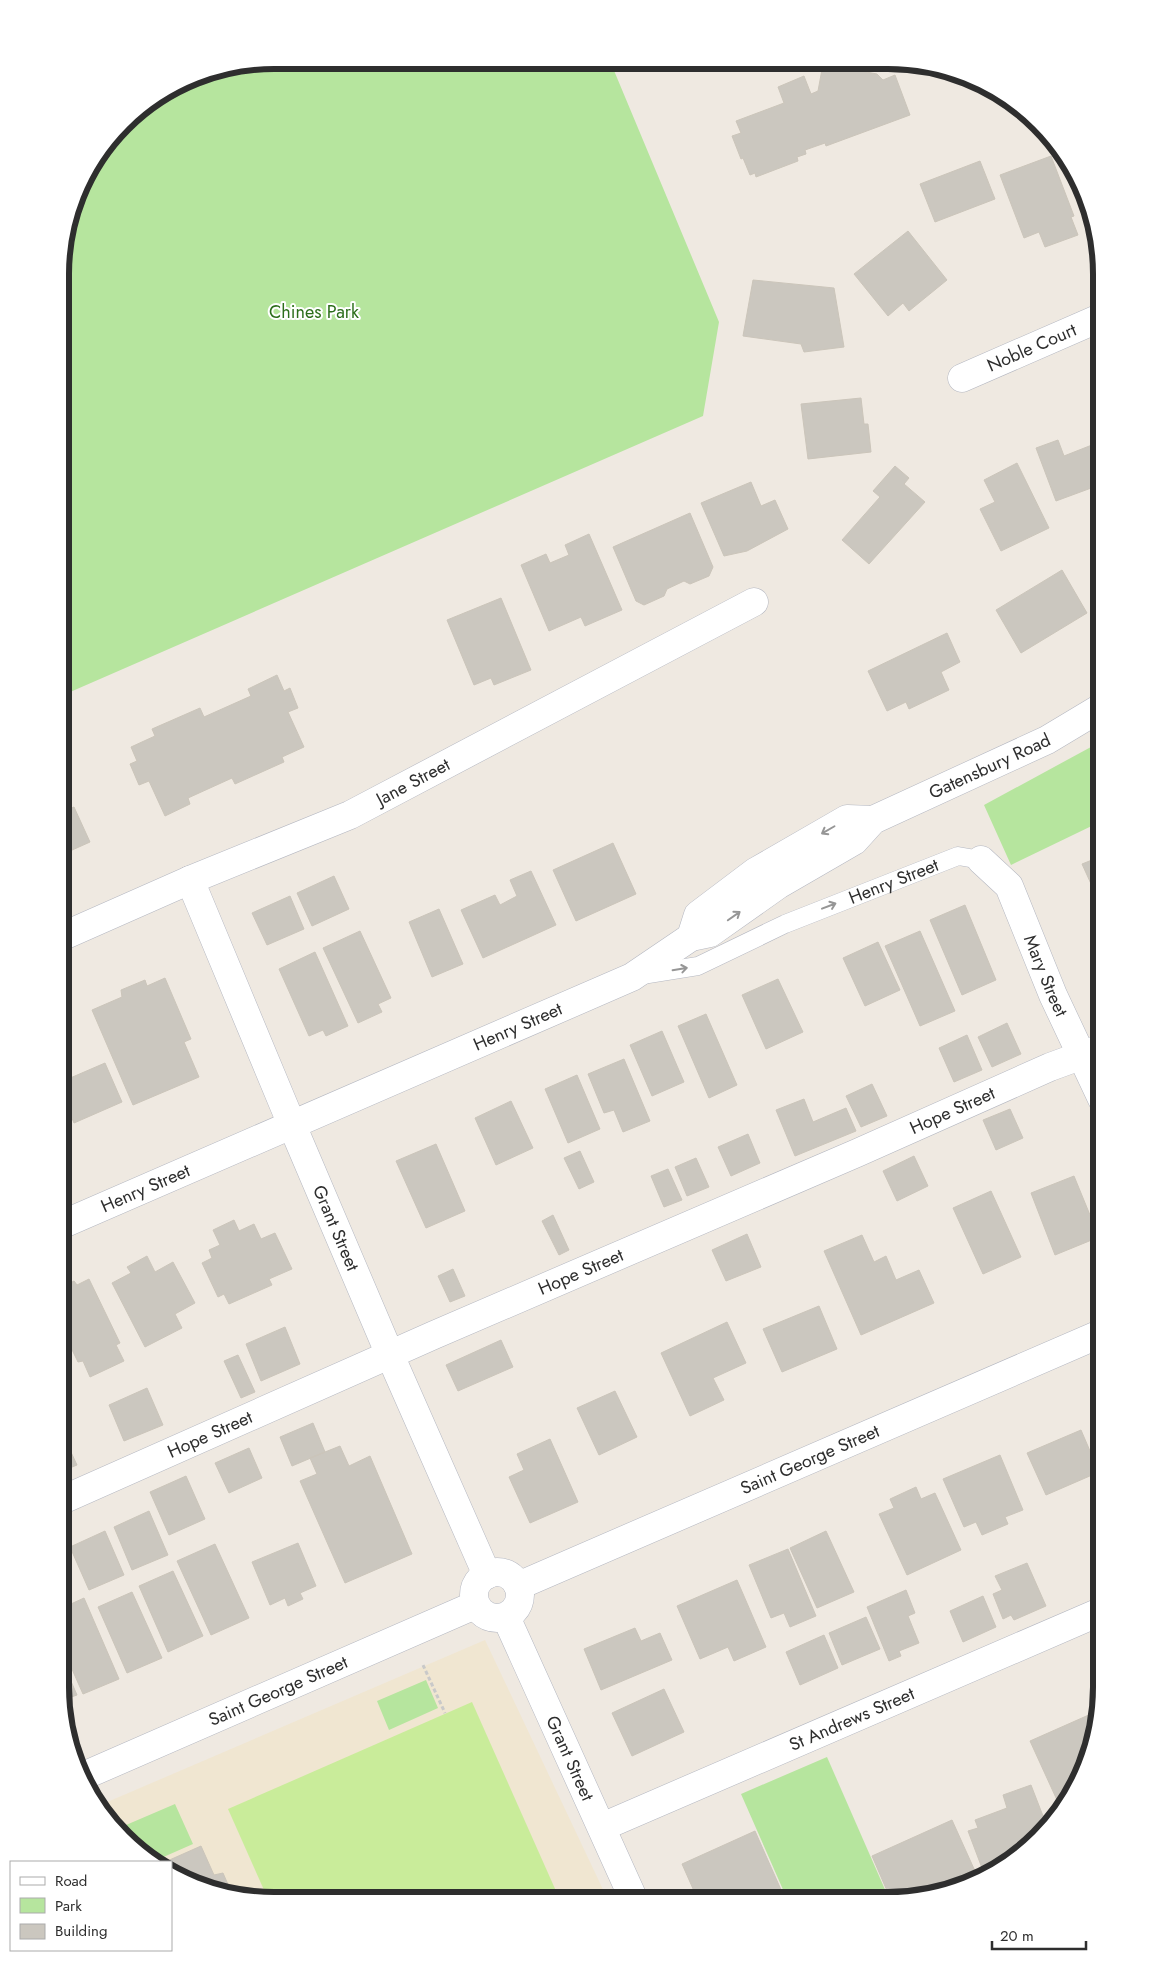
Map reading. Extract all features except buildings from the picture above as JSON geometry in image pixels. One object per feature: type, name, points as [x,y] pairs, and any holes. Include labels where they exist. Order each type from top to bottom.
[{"type":"street","name":"Noble Court","points":[[962,378],[1093,321]]},
{"type":"street","name":"Jane Street","points":[[69,933],[190,880],[350,815],[754,602]]},
{"type":"street","name":"Gatensbury Road","points":[[632,976],[691,937],[698,915],[756,872],[847,818],[874,820],[1047,740],[1093,712]]},
{"type":"street","name":"Mary Street","points":[[981,860],[1009,886],[1053,995],[1092,1053]]},
{"type":"street","name":"Grant Street","points":[[190,880],[390,1356],[487,1575]]},
{"type":"street","name":"Henry Street","points":[[69,1222],[632,976]]},
{"type":"street","name":"Hope Street","points":[[69,1497],[434,1335],[857,1153],[1050,1067],[1092,1053]]},
{"type":"street","name":"Saint George Street","points":[[518,1586],[1093,1337]]},
{"type":"street","points":[[501,1573],[508,1576],[518,1586],[519,1600],[512,1613],[506,1616],[499,1618],[485,1615],[475,1604],[474,1591],[477,1584],[487,1575],[501,1573]]},
{"type":"street","name":"Saint George Street","points":[[88,1774],[475,1604]]},
{"type":"street","name":"St Andrews Street","points":[[602,1827],[1093,1615]]},
{"type":"street","name":"Grant Street","points":[[506,1616],[630,1892]]},
{"type":"lane","name":"Henry Street","points":[[632,976],[698,966],[785,924],[958,856],[981,860]]},
{"type":"path","points":[[423,1665],[445,1713]]},
{"type":"shaded area","points":[[485,1640],[604,1892],[260,1892],[234,1888],[195,1877],[176,1868],[172,1861],[165,1861],[160,1858],[129,1832],[105,1803]]},
{"type":"green space","name":"Chines Park","points":[[260,69],[613,69],[719,322],[703,416],[69,693],[69,260],[73,234],[84,195],[96,171],[111,149],[149,111],[171,96],[195,84],[234,73]]},
{"type":"green space","points":[[1093,746],[1093,825],[1011,865],[984,805]]},
{"type":"green space","points":[[426,1680],[438,1708],[389,1730],[377,1701]]},
{"type":"green space","points":[[472,1702],[556,1892],[265,1892],[228,1809]]},
{"type":"green space","points":[[827,1757],[886,1892],[784,1892],[741,1794]]},
{"type":"green space","points":[[175,1804],[193,1844],[160,1858],[122,1825],[126,1825]]}]
